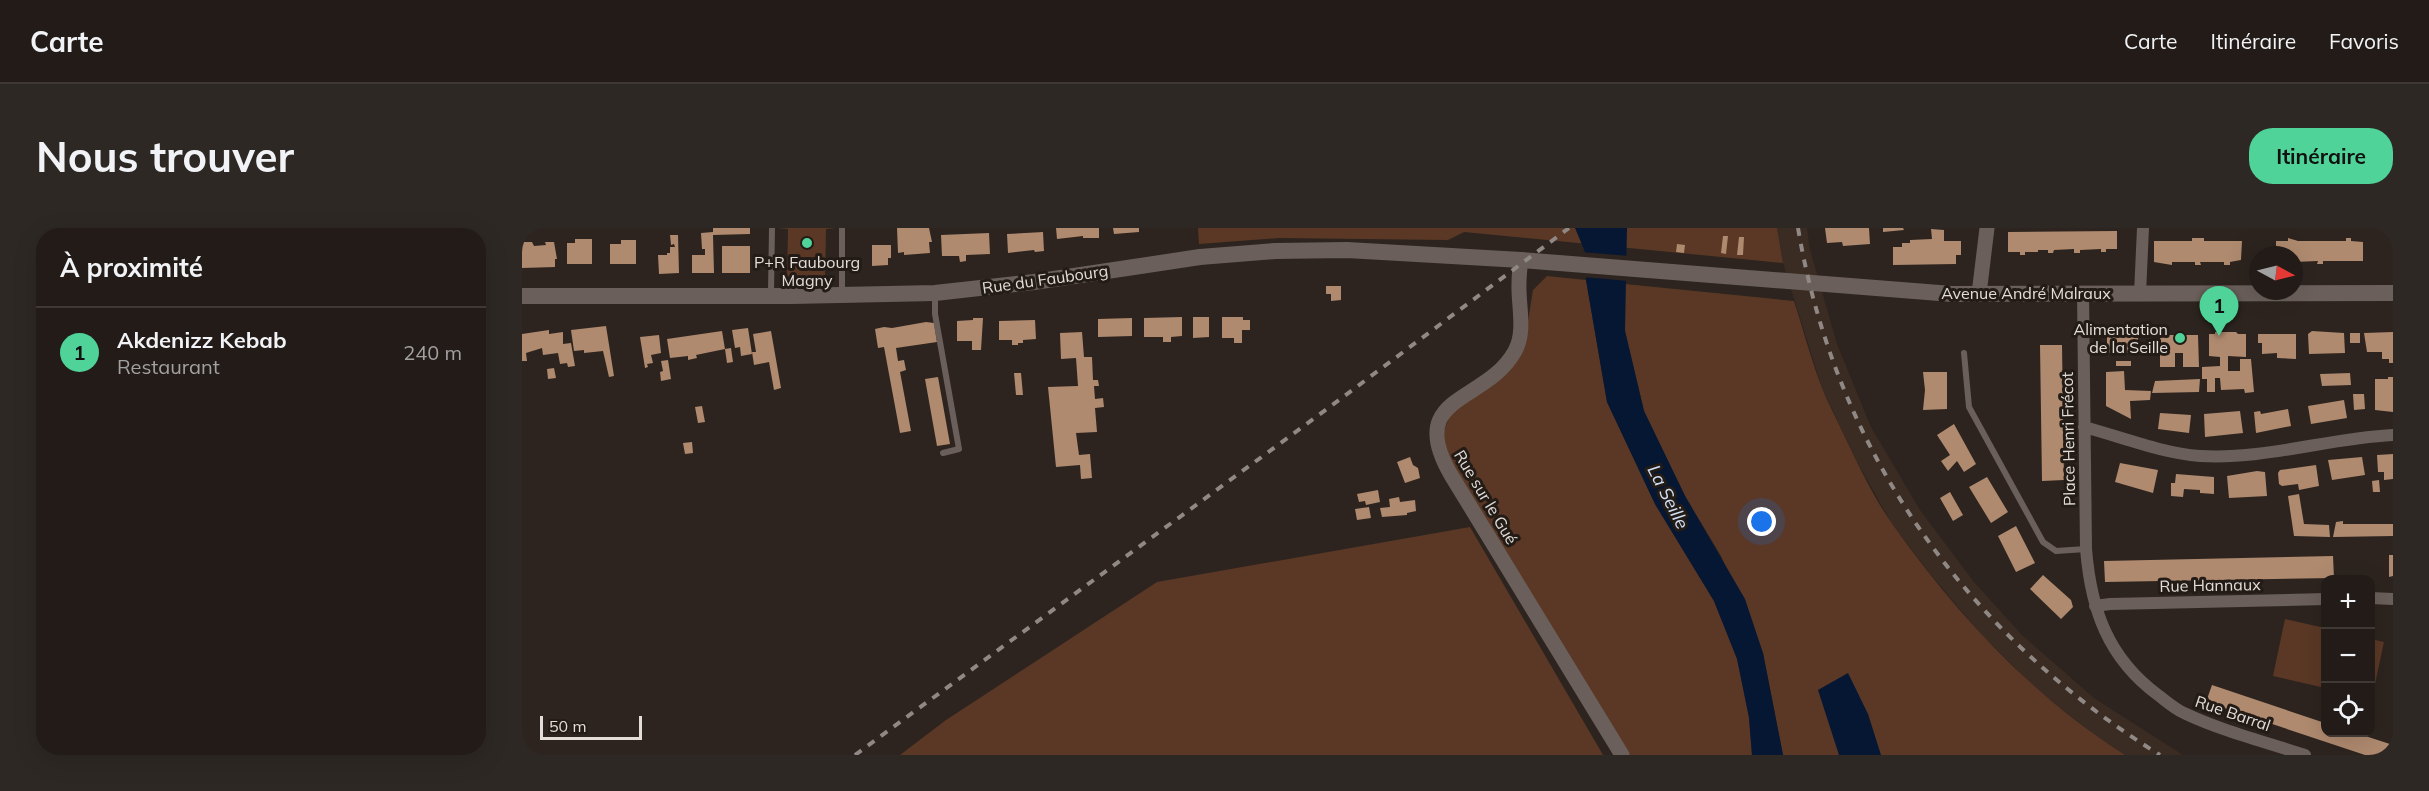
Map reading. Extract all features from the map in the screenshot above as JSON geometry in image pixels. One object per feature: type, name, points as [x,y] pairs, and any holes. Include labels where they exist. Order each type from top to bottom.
[{"type":"main road","name":"Rue du Faubourg","points":[[522,296],[842,296],[935,293],[1034,282],[1191,258],[1275,251],[1376,250],[1567,263]]},
{"type":"main road","name":"Avenue André Malraux","points":[[1567,263],[1979,294],[2393,293]]},
{"type":"street","points":[[1979,294],[1988,228]]},
{"type":"street","points":[[2140,294],[2143,228]]},
{"type":"street","name":"Rue sur le Gué","points":[[1521,260],[1518,281],[1520,326],[1516,349],[1499,370],[1447,409],[1437,429],[1438,447],[1451,475],[1622,755]]},
{"type":"street","name":"Place Henri Frécot","points":[[2083,293],[2086,549],[2089,587],[2095,606]]},
{"type":"street","points":[[2084,427],[2178,453],[2201,456],[2265,452],[2338,440],[2393,435]]},
{"type":"street","points":[[2375,598],[2393,599]]},
{"type":"street","name":"Rue Hannaux","points":[[2095,606],[2321,599]]},
{"type":"street","name":"Rue Barral","points":[[2095,606],[2107,637],[2120,658],[2139,681],[2181,712],[2213,726],[2305,755]]},
{"type":"lane","points":[[771,296],[772,228]]},
{"type":"lane","points":[[842,228],[842,296]]},
{"type":"lane","points":[[935,293],[935,314],[959,449],[943,453]]},
{"type":"lane","points":[[1964,353],[1967,396],[1974,418],[2043,542],[2056,551],[2086,549]]},
{"type":"shaded area","points":[[778,228],[836,228],[826,229],[825,279],[787,279],[788,229]]},
{"type":"shaded area","points":[[1198,228],[1777,228],[1783,263],[1464,232],[1448,240],[1279,238],[1199,244]]},
{"type":"shaded area","points":[[1777,228],[1807,228],[1810,250],[1837,344],[1871,427],[1920,510],[1974,582],[2022,635],[2094,698],[2183,755],[2125,755],[2097,737],[2035,688],[1980,633],[1931,575],[1892,524],[1856,460],[1822,388],[1783,263]]},
{"type":"shaded area","points":[[1547,276],[1586,280],[1607,402],[1655,504],[1714,601],[1737,658],[1749,718],[1752,755],[1625,755],[1445,451],[1443,433],[1451,413],[1510,370],[1519,358],[1524,346],[1533,290]]},
{"type":"shaded area","points":[[1625,284],[1794,301],[1824,394],[1879,503],[1917,558],[1998,652],[2059,707],[2125,755],[1783,755],[1763,653],[1721,556],[1685,496],[1644,411],[1625,331]]},
{"type":"shaded area","points":[[1470,527],[1603,755],[900,755],[946,720],[1157,582]]},
{"type":"shaded area","points":[[2285,619],[2321,627],[2321,687],[2273,676]]},
{"type":"shaded area","points":[[2375,640],[2384,642],[2375,684]]},
{"type":"water","name":"La Seille","points":[[1575,228],[1627,228],[1625,331],[1644,411],[1685,496],[1745,599],[1763,653],[1783,755],[1752,755],[1749,717],[1737,659],[1714,601],[1655,504],[1607,402],[1586,280],[1588,259]]},
{"type":"water","points":[[1848,673],[1868,714],[1881,755],[1839,755],[1818,690]]},
{"type":"pier","points":[[1581,252],[1630,256],[1628,281],[1583,277],[1584,259]]},
{"type":"building","points":[[713,228],[750,228],[750,234],[713,235],[714,273],[692,273],[692,255],[705,255],[705,249],[702,249],[701,233],[713,232]]},
{"type":"building","points":[[897,228],[929,228],[932,242],[929,242],[930,253],[904,255],[904,252],[898,253]]},
{"type":"building","points":[[1056,228],[1099,228],[1099,238],[1083,238],[1083,236],[1057,239]]},
{"type":"building","points":[[1113,228],[1139,228],[1139,232],[1114,234]]},
{"type":"building","points":[[1825,228],[1869,228],[1870,244],[1843,246],[1842,242],[1827,243]]},
{"type":"building","points":[[1883,228],[1903,228],[1904,230],[1883,232]]},
{"type":"building","points":[[1931,229],[1944,230],[1944,241],[1961,241],[1961,255],[1956,255],[1956,264],[1893,265],[1893,247],[1902,247],[1902,243],[1910,243],[1910,240],[1932,239]]},
{"type":"building","points":[[2117,231],[2117,249],[2106,249],[2106,252],[2101,252],[2101,249],[2080,250],[2080,253],[2074,253],[2074,249],[2054,250],[2053,253],[2048,253],[2048,250],[2038,250],[2038,252],[2025,252],[2025,255],[2020,255],[2020,252],[2008,252],[2008,232]]},
{"type":"building","points":[[1043,232],[1044,251],[1008,253],[1007,234]]},
{"type":"building","points":[[989,233],[990,254],[966,255],[966,261],[960,262],[959,256],[942,256],[941,235]]},
{"type":"building","points":[[670,235],[678,235],[679,273],[659,274],[658,255],[667,255],[670,253],[670,247],[675,247],[674,244],[671,245]]},
{"type":"building","points":[[1723,236],[1728,236],[1726,254],[1721,253]]},
{"type":"building","points":[[1739,237],[1744,237],[1743,255],[1737,255]]},
{"type":"building","points":[[2192,238],[2204,238],[2204,241],[2242,241],[2241,260],[2230,262],[2230,265],[2224,265],[2224,262],[2200,262],[2201,265],[2195,265],[2195,262],[2172,262],[2172,265],[2154,262],[2154,241],[2192,241]]},
{"type":"building","points":[[2288,238],[2298,241],[2346,241],[2346,238],[2351,238],[2351,241],[2363,242],[2363,261],[2323,261],[2323,264],[2317,264],[2318,261],[2303,262],[2303,246],[2276,246],[2276,241],[2288,241]]},
{"type":"building","points":[[575,239],[592,239],[592,264],[567,264],[567,243],[575,243]]},
{"type":"building","points":[[621,240],[636,240],[636,264],[610,264],[610,244],[621,244]]},
{"type":"building","points":[[522,242],[532,242],[534,246],[554,242],[557,259],[555,259],[555,267],[522,268]]},
{"type":"building","points":[[1677,244],[1685,245],[1684,253],[1676,252]]},
{"type":"building","points":[[872,245],[891,245],[891,258],[888,258],[888,265],[872,266]]},
{"type":"building","points":[[722,246],[750,246],[750,273],[722,273]]},
{"type":"building","points":[[1326,286],[1341,286],[1341,300],[1331,301],[1331,294],[1326,294]]},
{"type":"building","points":[[1182,317],[1182,336],[1171,337],[1171,342],[1163,342],[1163,337],[1144,337],[1144,318]]},
{"type":"building","points":[[1193,317],[1209,317],[1209,337],[1193,338]]},
{"type":"building","points":[[1222,317],[1243,317],[1243,320],[1250,320],[1250,330],[1242,330],[1242,343],[1234,343],[1234,338],[1222,338]]},
{"type":"building","points":[[973,318],[983,318],[981,350],[972,350],[972,341],[957,341],[957,321],[973,320]]},
{"type":"building","points":[[1132,318],[1132,336],[1098,337],[1098,319]]},
{"type":"building","points":[[1035,320],[1036,339],[1023,340],[1023,343],[1018,343],[1018,345],[1012,345],[1012,340],[999,340],[999,321]]},
{"type":"building","points":[[926,322],[934,323],[937,342],[896,348],[898,361],[904,360],[906,370],[900,372],[911,431],[900,433],[884,347],[878,348],[875,329]]},
{"type":"building","points":[[606,326],[614,376],[609,377],[603,351],[584,353],[584,350],[574,351],[571,330]]},
{"type":"building","points":[[748,328],[752,354],[741,356],[740,347],[735,348],[732,330]]},
{"type":"building","points":[[549,330],[549,334],[563,332],[563,344],[571,343],[575,366],[568,367],[567,363],[560,364],[558,353],[543,355],[542,348],[526,353],[527,361],[522,361],[522,334]]},
{"type":"building","points":[[722,331],[725,349],[696,355],[697,358],[688,360],[688,356],[670,358],[667,339]]},
{"type":"building","points":[[771,331],[781,388],[774,390],[769,362],[754,365],[752,352],[756,352],[753,334]]},
{"type":"building","points":[[2312,331],[2344,333],[2345,353],[2309,354],[2308,334]]},
{"type":"building","points":[[1082,332],[1084,357],[1092,357],[1093,380],[1098,380],[1099,386],[1094,386],[1095,399],[1103,398],[1104,407],[1095,408],[1097,432],[1076,433],[1079,455],[1090,454],[1092,478],[1081,479],[1080,465],[1056,467],[1048,387],[1078,386],[1076,358],[1061,359],[1060,333]]},
{"type":"building","points":[[2215,332],[2246,334],[2246,357],[2228,356],[2228,371],[2240,371],[2240,359],[2251,359],[2254,392],[2245,393],[2244,389],[2221,390],[2220,378],[2215,378],[2215,392],[2207,392],[2207,379],[2202,379],[2202,367],[2220,366],[2220,357],[2209,356],[2209,334],[2215,334]]},
{"type":"building","points":[[2393,332],[2393,363],[2389,363],[2389,359],[2382,359],[2382,352],[2367,352],[2364,333]]},
{"type":"building","points":[[2350,333],[2360,333],[2360,343],[2350,343]]},
{"type":"building","points":[[2258,334],[2296,334],[2296,359],[2277,358],[2277,353],[2262,354],[2262,343],[2258,343]]},
{"type":"building","points":[[659,335],[661,353],[651,355],[653,363],[647,364],[648,367],[645,368],[640,337]]},
{"type":"building","points":[[2138,335],[2138,344],[2141,344],[2138,353],[2107,353],[2107,336]]},
{"type":"building","points":[[2160,335],[2198,335],[2199,367],[2183,367],[2183,353],[2175,353],[2175,367],[2160,367]]},
{"type":"building","points":[[2040,345],[2062,345],[2064,480],[2042,481]]},
{"type":"building","points":[[731,348],[733,362],[727,363],[725,349]]},
{"type":"building","points":[[668,360],[671,379],[661,381],[660,372],[663,371],[661,361]]},
{"type":"building","points":[[2116,361],[2131,361],[2131,366],[2116,366]]},
{"type":"building","points":[[554,368],[556,378],[548,379],[547,369]]},
{"type":"building","points":[[2124,371],[2125,390],[2151,391],[2150,400],[2130,401],[2131,419],[2106,406],[2106,372]]},
{"type":"building","points":[[1923,372],[1947,372],[1947,409],[1923,410],[1925,390]]},
{"type":"building","points":[[1014,373],[1021,373],[1023,395],[1016,395]]},
{"type":"building","points":[[2350,373],[2351,385],[2322,386],[2320,374]]},
{"type":"building","points":[[938,377],[950,444],[937,446],[925,379]]},
{"type":"building","points":[[2388,377],[2393,377],[2393,412],[2375,410],[2375,379],[2388,379]]},
{"type":"building","points":[[2200,379],[2199,392],[2152,393],[2155,381]]},
{"type":"building","points":[[2353,394],[2364,394],[2365,409],[2354,410]]},
{"type":"building","points":[[2344,400],[2347,418],[2311,424],[2308,406]]},
{"type":"building","points":[[702,406],[705,422],[698,423],[695,407]]},
{"type":"building","points":[[2288,409],[2291,426],[2256,433],[2254,412],[2260,411],[2261,414]]},
{"type":"building","points":[[2240,411],[2243,433],[2205,437],[2204,414]]},
{"type":"building","points":[[2160,413],[2191,415],[2189,433],[2158,429]]},
{"type":"building","points":[[1954,424],[1976,464],[1964,472],[1957,461],[1948,471],[1941,461],[1950,455],[1937,435]]},
{"type":"building","points":[[692,442],[693,453],[685,454],[683,443]]},
{"type":"building","points":[[2393,454],[2393,479],[2384,480],[2384,472],[2378,472],[2377,455]]},
{"type":"building","points":[[1410,457],[1413,465],[1418,468],[1420,478],[1405,483],[1397,462]]},
{"type":"building","points":[[2362,457],[2365,475],[2332,480],[2328,460]]},
{"type":"building","points":[[2120,463],[2158,470],[2153,493],[2115,482]]},
{"type":"building","points":[[2316,465],[2319,486],[2299,490],[2298,484],[2282,486],[2279,484],[2280,470]]},
{"type":"building","points":[[2257,471],[2265,472],[2267,496],[2229,498],[2227,476]]},
{"type":"building","points":[[2176,474],[2214,477],[2214,494],[2184,489],[2183,497],[2171,496],[2171,483],[2175,483]]},
{"type":"building","points":[[1987,477],[2008,512],[1991,523],[1969,487]]},
{"type":"building","points":[[2379,480],[2380,492],[2373,492],[2372,481]]},
{"type":"building","points":[[1378,490],[1380,502],[1366,505],[1365,501],[1359,502],[1357,494]]},
{"type":"building","points":[[1950,492],[1963,515],[1953,521],[1940,498]]},
{"type":"building","points":[[2299,494],[2304,524],[2329,525],[2330,537],[2294,536],[2288,496]]},
{"type":"building","points":[[1399,497],[1400,502],[1415,500],[1416,511],[1407,513],[1407,515],[1382,517],[1380,508],[1390,507],[1389,499]]},
{"type":"building","points":[[1369,507],[1371,518],[1357,520],[1355,509]]},
{"type":"building","points":[[2343,521],[2343,524],[2393,524],[2393,536],[2333,537],[2336,522]]},
{"type":"building","points":[[2016,526],[2035,563],[2016,572],[1998,536]]},
{"type":"building","points":[[2389,555],[2393,555],[2393,576],[2389,577]]},
{"type":"building","points":[[2333,556],[2334,575],[2321,575],[2321,578],[2105,582],[2104,561]]},
{"type":"building","points":[[2043,575],[2071,600],[2073,607],[2061,619],[2030,589]]},
{"type":"building","points":[[2212,685],[2321,722],[2321,737],[2368,737],[2393,745],[2393,755],[2365,755],[2206,702]]},
{"type":"railway","points":[[855,755],[1327,409],[1569,228]]},
{"type":"railway","points":[[1798,228],[1817,310],[1844,389],[1879,462],[1921,531],[1971,595],[2028,654],[2091,707],[2160,755]]},
{"type":"place","name":"P+R Faubourg Magny","points":[[807,243]]},
{"type":"place","name":"Akdenizz Kebab","points":[[2219,336]]},
{"type":"place","name":"Alimentation de la Seille","points":[[2180,338]]}]
